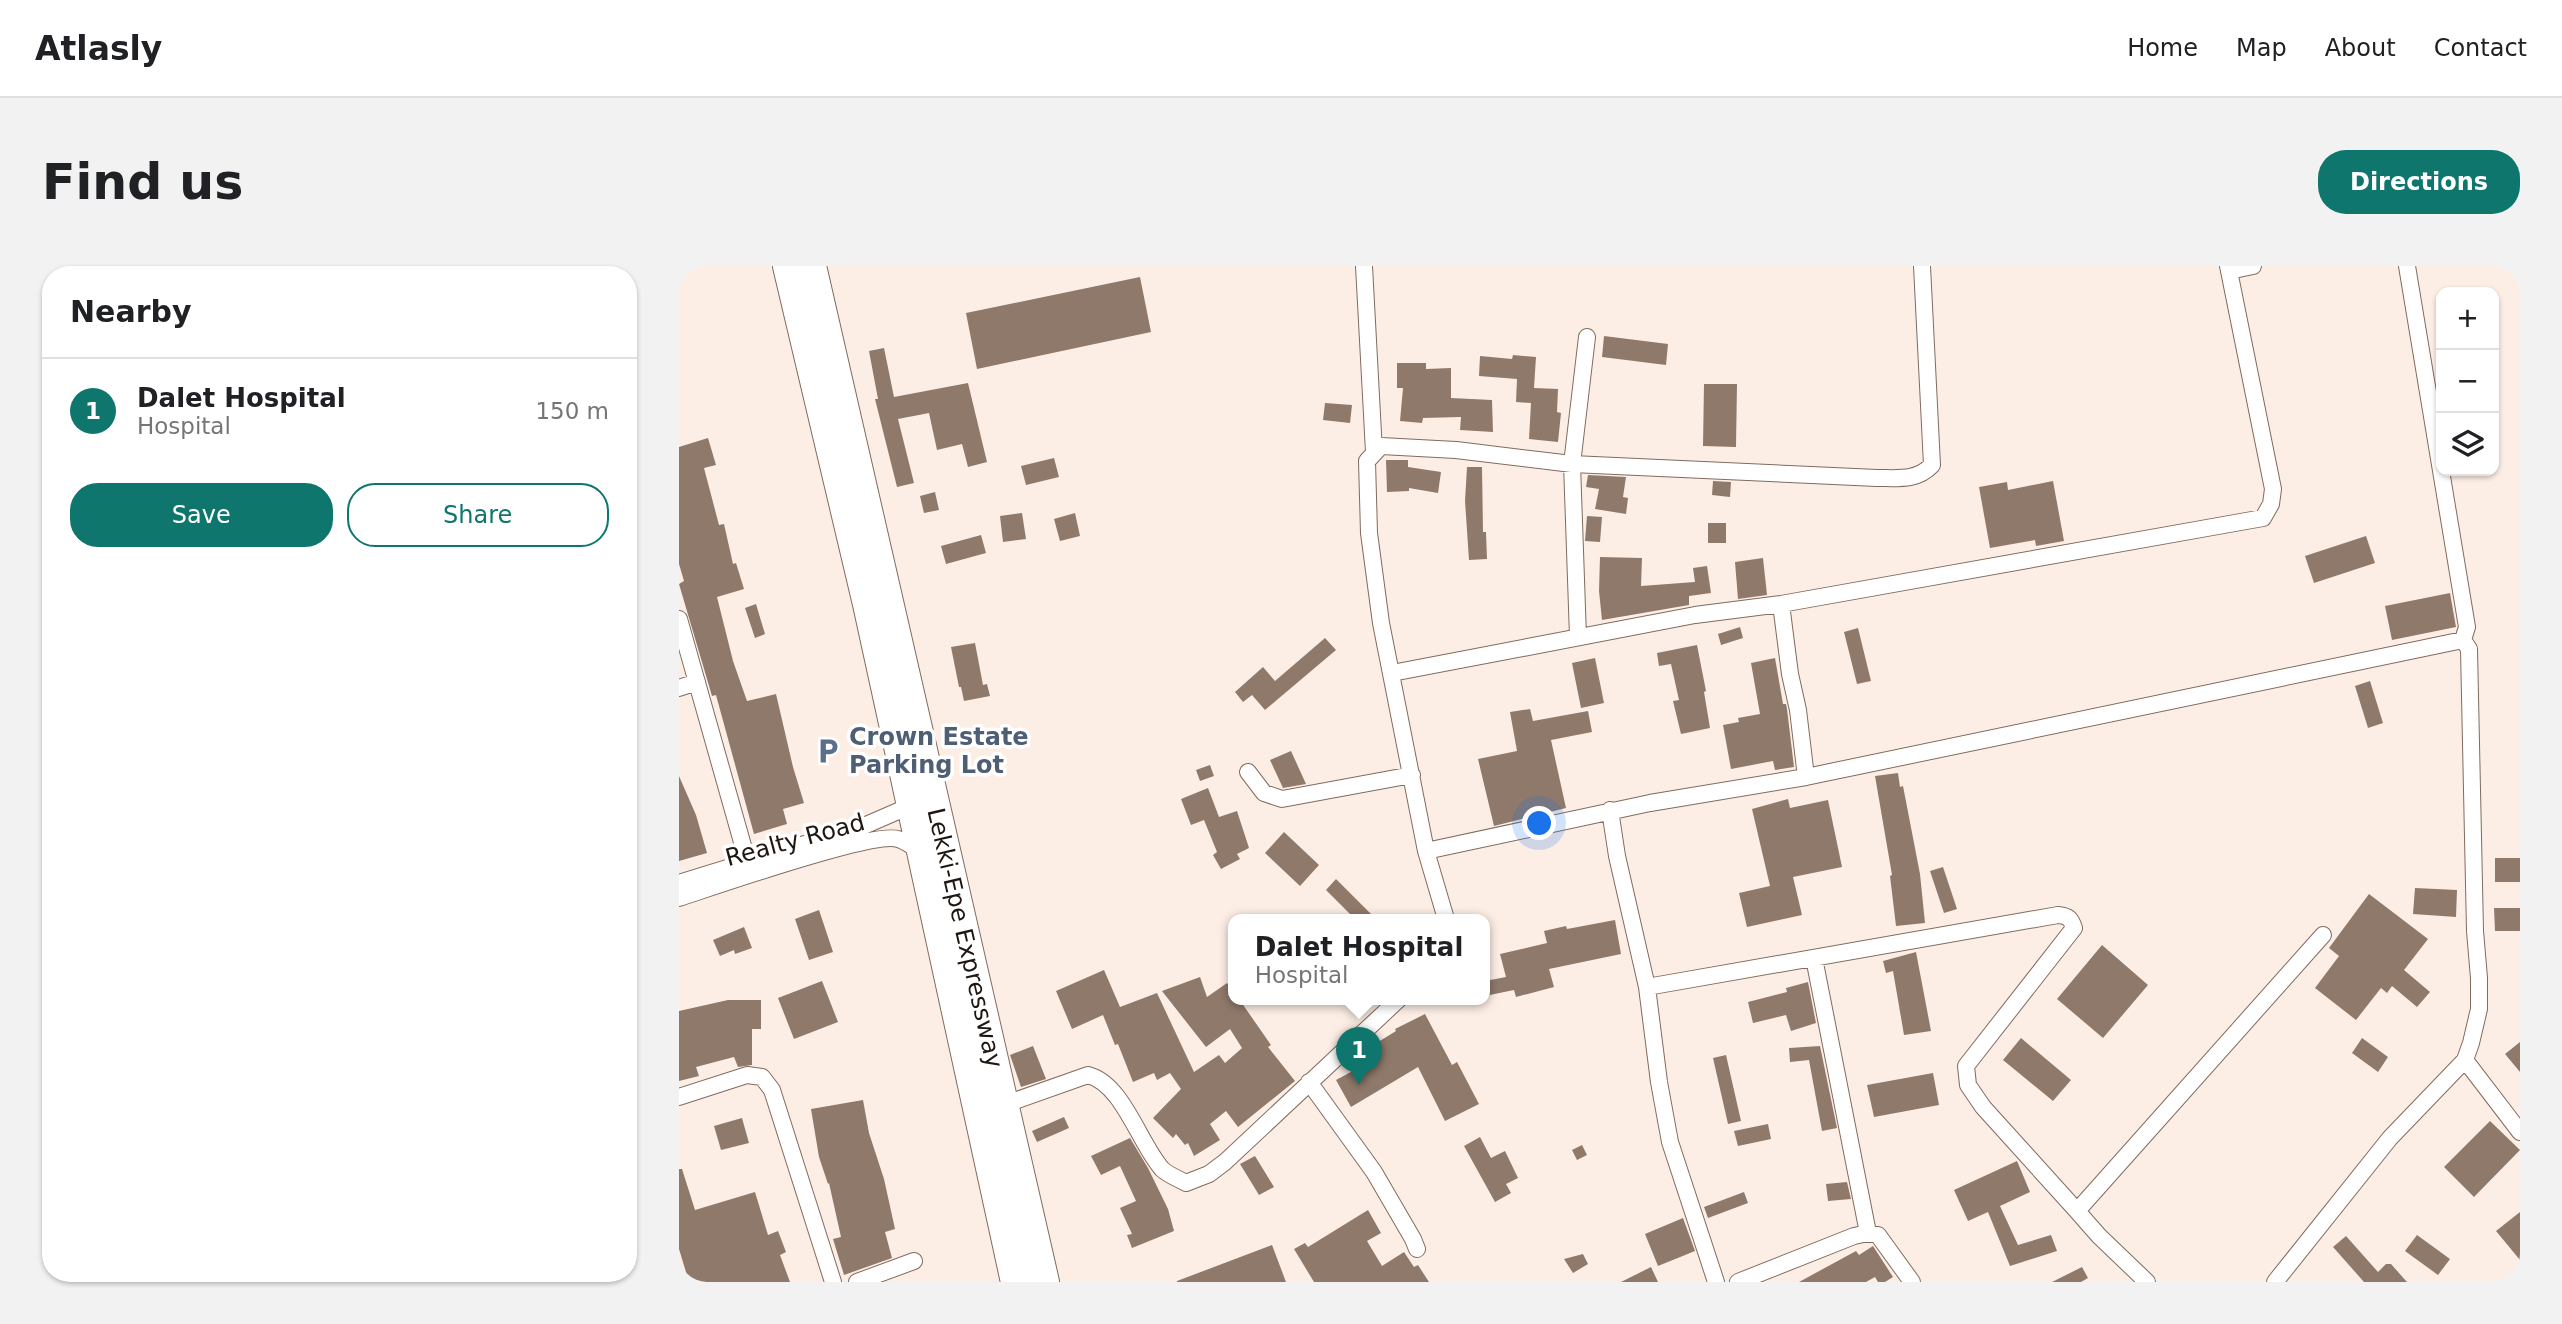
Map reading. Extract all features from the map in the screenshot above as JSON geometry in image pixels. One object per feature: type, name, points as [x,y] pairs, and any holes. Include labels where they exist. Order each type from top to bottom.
[{"type":"highway","name":"Lekki-Epe Expressway","points":[[788,266],[868,604],[1016,1282]]},
{"type":"highway","name":"Lekki-Epe Expressway","points":[[811,266],[1044,1282]]},
{"type":"street","points":[[1364,266],[1374,452]]},
{"type":"street","points":[[1445,914],[1426,851],[1381,623],[1369,533],[1367,461],[1381,446],[1455,450],[1572,464],[1877,478],[1923,475],[1932,465],[1922,266]]},
{"type":"street","points":[[1392,673],[1695,615],[1781,604],[2263,517],[2271,504],[2273,489],[2229,268],[2253,266]]},
{"type":"street","points":[[2407,266],[2467,627],[2463,640]]},
{"type":"street","points":[[1578,637],[1572,464],[1587,337]]},
{"type":"street","points":[[1781,604],[1806,777]]},
{"type":"street","points":[[679,619],[749,868]]},
{"type":"street","points":[[1426,851],[1610,810],[1806,777],[2463,640]]},
{"type":"street","points":[[2275,1282],[2390,1138],[2465,1060],[2479,1009],[2479,978],[2475,931],[2469,649],[2463,640]]},
{"type":"street","points":[[679,688],[697,682]]},
{"type":"street","points":[[1248,772],[1264,793],[1282,799],[1412,775]]},
{"type":"street","name":"Realty Road","points":[[679,898],[912,805]]},
{"type":"street","points":[[1610,810],[1617,856],[1647,986],[1659,1082],[1671,1142],[1716,1282]]},
{"type":"street","name":"Realty Road","points":[[679,883],[867,841],[897,838],[922,852]]},
{"type":"street","points":[[1647,986],[2059,915],[2066,916],[2071,919],[2074,928],[1966,1066],[1968,1085],[1983,1107],[2099,1236],[2147,1282]]},
{"type":"street","points":[[2077,1211],[2323,935]]},
{"type":"street","points":[[1814,958],[1868,1233]]},
{"type":"street","points":[[1003,1105],[1087,1075],[1100,1079],[1126,1111],[1163,1170],[1186,1183],[1209,1174],[1225,1162],[1392,1005]]},
{"type":"street","points":[[2465,1060],[2520,1132]]},
{"type":"street","points":[[679,1097],[747,1075],[762,1077],[772,1090],[833,1282]]},
{"type":"street","points":[[1309,1082],[1374,1172],[1417,1249]]},
{"type":"street","points":[[1738,1282],[1854,1236],[1868,1233],[1878,1235],[1912,1282]]},
{"type":"street","points":[[857,1282],[914,1261]]},
{"type":"building","points":[[1140,277],[1151,332],[977,369],[966,313]]},
{"type":"building","points":[[1604,336],[1668,344],[1666,365],[1602,357]]},
{"type":"building","points":[[884,348],[894,397],[968,383],[987,462],[968,467],[962,444],[937,450],[929,413],[898,419],[914,483],[897,487],[875,399],[878,399],[869,351]]},
{"type":"building","points":[[1513,355],[1536,357],[1534,388],[1558,389],[1557,412],[1561,413],[1558,442],[1529,439],[1531,403],[1516,402],[1517,379],[1479,376],[1480,356],[1512,359]]},
{"type":"building","points":[[1397,363],[1426,363],[1426,369],[1451,368],[1451,398],[1492,400],[1493,432],[1460,430],[1461,417],[1423,418],[1422,423],[1400,421],[1403,388],[1397,388]]},
{"type":"building","points":[[1704,384],[1737,384],[1736,447],[1703,446]]},
{"type":"building","points":[[1325,403],[1352,405],[1350,423],[1323,420]]},
{"type":"building","points":[[708,438],[716,465],[704,468],[719,525],[724,524],[733,564],[736,563],[744,589],[717,597],[733,661],[747,701],[776,694],[804,803],[783,809],[787,824],[754,834],[716,695],[712,696],[679,584],[684,581],[679,564],[679,447]]},
{"type":"building","points":[[1054,458],[1059,477],[1026,485],[1021,466]]},
{"type":"building","points":[[1386,460],[1408,460],[1408,467],[1441,472],[1438,493],[1409,488],[1409,491],[1387,492]]},
{"type":"building","points":[[1467,467],[1482,467],[1483,532],[1486,532],[1487,559],[1469,560],[1465,501]]},
{"type":"building","points":[[1588,475],[1626,477],[1623,497],[1628,498],[1626,514],[1595,509],[1599,489],[1586,487]]},
{"type":"building","points":[[1713,481],[1731,482],[1730,497],[1712,495]]},
{"type":"building","points":[[2053,481],[2064,541],[2036,546],[2035,540],[1990,548],[1979,487],[2007,482],[2008,490]]},
{"type":"building","points":[[935,492],[939,510],[924,513],[920,496]]},
{"type":"building","points":[[1022,513],[1026,539],[1003,542],[1000,516]]},
{"type":"building","points":[[1075,513],[1080,536],[1060,541],[1054,519]]},
{"type":"building","points":[[1587,516],[1602,517],[1600,542],[1585,541]]},
{"type":"building","points":[[1708,523],[1726,523],[1726,543],[1708,543]]},
{"type":"building","points":[[981,535],[986,553],[946,564],[941,546]]},
{"type":"building","points":[[2366,536],[2375,563],[2314,583],[2305,556]]},
{"type":"building","points":[[1600,557],[1642,558],[1641,586],[1695,582],[1693,568],[1707,566],[1711,593],[1689,596],[1689,605],[1602,620]]},
{"type":"building","points":[[1763,558],[1767,595],[1738,599],[1735,562]]},
{"type":"building","points":[[2450,593],[2456,627],[2392,640],[2385,606]]},
{"type":"building","points":[[756,604],[765,634],[755,638],[745,608]]},
{"type":"building","points":[[1740,627],[1743,638],[1721,645],[1718,634]]},
{"type":"building","points":[[1858,628],[1871,681],[1857,684],[1844,632]]},
{"type":"building","points":[[1325,638],[1336,650],[1265,710],[1252,695],[1243,702],[1235,692],[1263,667],[1275,681]]},
{"type":"building","points":[[975,643],[983,685],[987,684],[990,696],[964,701],[951,647]]},
{"type":"building","points":[[1697,645],[1710,728],[1681,734],[1673,701],[1679,700],[1671,664],[1659,666],[1657,653]]},
{"type":"building","points":[[1595,658],[1604,703],[1581,708],[1572,663]]},
{"type":"building","points":[[1775,658],[1783,704],[1786,704],[1787,709],[1794,767],[1775,770],[1773,761],[1731,769],[1723,725],[1739,722],[1738,718],[1760,714],[1751,663]]},
{"type":"building","points":[[2370,681],[2383,723],[2368,728],[2355,686]]},
{"type":"building","points":[[1530,709],[1533,721],[1588,711],[1592,732],[1551,740],[1566,808],[1494,826],[1478,759],[1517,751],[1510,712]]},
{"type":"building","points":[[1291,751],[1306,784],[1283,788],[1270,760]]},
{"type":"building","points":[[1210,765],[1214,776],[1200,781],[1196,770]]},
{"type":"building","points":[[1898,773],[1900,787],[1903,786],[1920,874],[1925,923],[1896,926],[1892,875],[1875,776]]},
{"type":"building","points":[[679,776],[696,815],[707,853],[679,861]]},
{"type":"building","points":[[1208,788],[1219,817],[1237,811],[1249,848],[1237,854],[1240,859],[1221,869],[1213,855],[1217,852],[1204,820],[1191,825],[1181,799]]},
{"type":"building","points":[[1788,799],[1790,808],[1828,800],[1842,867],[1793,877],[1802,915],[1747,927],[1739,893],[1770,886],[1752,809]]},
{"type":"building","points":[[1284,832],[1319,865],[1300,886],[1265,853]]},
{"type":"building","points":[[2495,858],[2520,858],[2520,882],[2495,882]]},
{"type":"building","points":[[1943,867],[1957,909],[1944,913],[1930,871]]},
{"type":"building","points":[[1336,879],[1371,914],[1350,914],[1326,890]]},
{"type":"building","points":[[2415,888],[2457,890],[2456,917],[2413,914]]},
{"type":"building","points":[[2369,894],[2428,939],[2404,970],[2430,992],[2417,1007],[2392,986],[2387,993],[2381,988],[2356,1020],[2315,988],[2339,956],[2329,948]]},
{"type":"building","points":[[2494,908],[2520,908],[2520,931],[2495,931]]},
{"type":"building","points":[[819,910],[833,952],[809,960],[795,919]]},
{"type":"building","points":[[1615,920],[1621,954],[1549,969],[1554,987],[1516,997],[1514,990],[1490,995],[1490,980],[1506,977],[1500,954],[1547,943],[1544,931],[1566,926],[1567,929]]},
{"type":"building","points":[[744,927],[752,948],[735,954],[734,950],[720,956],[713,940]]},
{"type":"building","points":[[2102,945],[2148,985],[2103,1038],[2057,999]]},
{"type":"building","points":[[1916,952],[1931,1031],[1904,1035],[1893,971],[1886,973],[1883,961]]},
{"type":"building","points":[[1104,970],[1120,1007],[1157,993],[1194,1072],[1219,1055],[1225,1063],[1242,1048],[1230,1029],[1206,1047],[1162,991],[1200,977],[1207,997],[1227,983],[1228,1005],[1243,1005],[1271,1045],[1268,1047],[1295,1081],[1238,1127],[1226,1111],[1210,1124],[1220,1140],[1194,1156],[1188,1143],[1185,1145],[1176,1134],[1173,1138],[1153,1118],[1181,1089],[1170,1073],[1157,1080],[1154,1073],[1133,1082],[1103,1015],[1072,1029],[1056,991]]},
{"type":"building","points":[[822,981],[838,1022],[794,1039],[778,998]]},
{"type":"building","points":[[1808,982],[1816,1023],[1791,1031],[1786,1015],[1753,1023],[1748,1002],[1787,992],[1786,988]]},
{"type":"building","points":[[728,1000],[761,1000],[761,1029],[752,1029],[752,1065],[738,1067],[734,1057],[696,1067],[699,1076],[679,1081],[679,1011]]},
{"type":"building","points":[[1425,1014],[1452,1065],[1457,1062],[1479,1104],[1445,1121],[1418,1067],[1351,1107],[1336,1080],[1377,1058],[1370,1047],[1396,1031],[1395,1029]]},
{"type":"building","points":[[2021,1038],[2071,1080],[2053,1101],[2003,1060]]},
{"type":"building","points":[[2362,1038],[2388,1057],[2378,1072],[2352,1053]]},
{"type":"building","points":[[2520,1042],[2520,1072],[2505,1054]]},
{"type":"building","points":[[1033,1046],[1046,1079],[1021,1087],[1010,1055]]},
{"type":"building","points":[[1820,1046],[1837,1128],[1822,1131],[1809,1060],[1790,1062],[1789,1048]]},
{"type":"building","points":[[1726,1055],[1741,1121],[1728,1124],[1713,1058]]},
{"type":"building","points":[[1933,1073],[1939,1105],[1874,1117],[1867,1085]]},
{"type":"building","points":[[863,1100],[869,1133],[884,1179],[895,1229],[885,1232],[892,1258],[844,1275],[833,1239],[841,1237],[829,1183],[819,1157],[811,1109]]},
{"type":"building","points":[[1064,1117],[1069,1128],[1037,1142],[1032,1131]]},
{"type":"building","points":[[742,1118],[749,1143],[721,1150],[714,1126]]},
{"type":"building","points":[[2490,1121],[2520,1150],[2474,1197],[2444,1167]]},
{"type":"building","points":[[1768,1124],[1771,1139],[1738,1146],[1734,1131]]},
{"type":"building","points":[[1480,1137],[1491,1158],[1505,1151],[1518,1178],[1506,1184],[1511,1193],[1495,1202],[1464,1146]]},
{"type":"building","points":[[1130,1138],[1168,1209],[1174,1231],[1132,1248],[1127,1235],[1132,1234],[1120,1208],[1136,1201],[1120,1166],[1101,1175],[1091,1156]]},
{"type":"building","points":[[1582,1145],[1587,1155],[1577,1160],[1572,1150]]},
{"type":"building","points":[[1255,1156],[1274,1187],[1259,1195],[1240,1164]]},
{"type":"building","points":[[2017,1161],[2030,1192],[2000,1206],[2018,1245],[2051,1235],[2057,1251],[2010,1266],[1988,1212],[1968,1221],[1954,1190]]},
{"type":"building","points":[[679,1169],[682,1169],[695,1210],[755,1192],[768,1235],[778,1231],[786,1252],[780,1255],[790,1282],[689,1282],[679,1249]]},
{"type":"building","points":[[1847,1182],[1851,1199],[1828,1201],[1826,1184]]},
{"type":"building","points":[[1744,1192],[1748,1203],[1708,1218],[1704,1207]]},
{"type":"building","points":[[1368,1210],[1381,1233],[1367,1241],[1382,1266],[1404,1252],[1414,1267],[1418,1265],[1429,1282],[1314,1282],[1294,1249],[1305,1243],[1308,1247]]},
{"type":"building","points":[[2520,1212],[2520,1260],[2496,1231]]},
{"type":"building","points":[[1683,1218],[1695,1251],[1658,1266],[1645,1234]]},
{"type":"building","points":[[2417,1235],[2450,1259],[2438,1275],[2405,1251]]},
{"type":"building","points":[[2346,1236],[2378,1272],[2386,1264],[2391,1264],[2407,1282],[2364,1282],[2333,1247]]},
{"type":"building","points":[[1272,1245],[1286,1282],[1177,1282],[1177,1281]]},
{"type":"building","points":[[1873,1246],[1893,1277],[1885,1282],[1878,1282],[1875,1277],[1866,1282],[1799,1282],[1856,1251],[1859,1255]]},
{"type":"building","points":[[1583,1254],[1588,1264],[1573,1273],[1564,1259]]},
{"type":"building","points":[[1651,1267],[1658,1282],[1621,1282]]},
{"type":"building","points":[[2082,1267],[2088,1278],[2081,1282],[2052,1282]]},
{"type":"place","name":"Crown Estate Parking Lot","points":[[828,751]]},
{"type":"place","name":"Dalet Hospital","points":[[1359,1085]]}]
